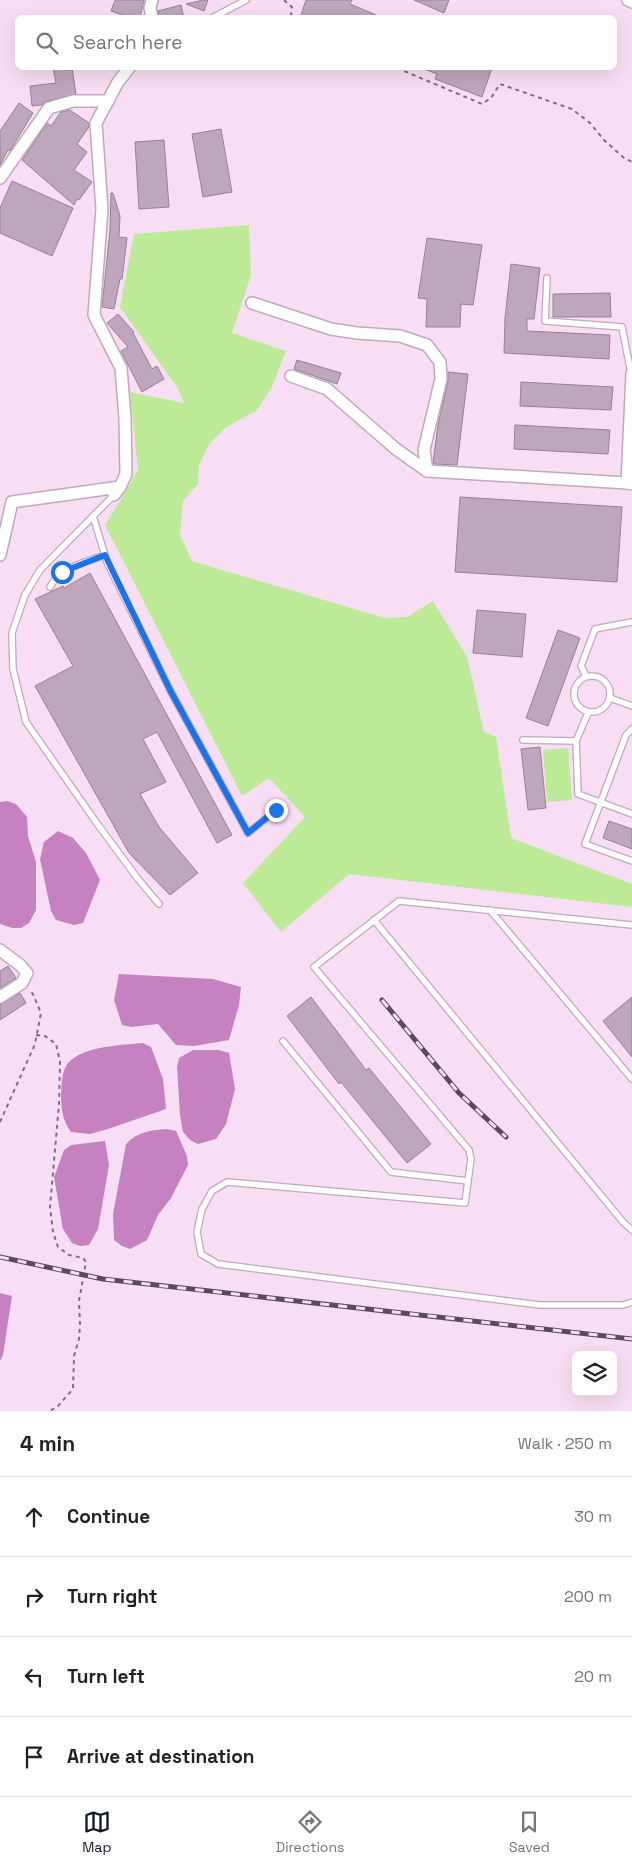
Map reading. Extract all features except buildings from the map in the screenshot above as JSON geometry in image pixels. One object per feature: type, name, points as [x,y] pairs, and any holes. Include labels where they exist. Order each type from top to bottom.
[{"type":"street","points":[[151,15],[150,8],[152,0]]},
{"type":"street","points":[[628,0],[632,2]]},
{"type":"street","points":[[0,556],[12,502],[117,491],[126,474],[125,418],[121,368],[94,315],[102,210],[96,123],[118,82],[127,70]]},
{"type":"street","points":[[0,178],[49,108],[73,101],[108,101]]},
{"type":"street","points":[[252,303],[330,328],[357,333],[400,336],[427,345],[440,362],[441,379],[424,450],[427,471]]},
{"type":"street","points":[[292,376],[327,389],[396,450],[427,471],[630,483],[632,373]]},
{"type":"street","points":[[0,950],[27,972],[22,983],[0,997]]},
{"type":"lane","points":[[218,15],[246,0]]},
{"type":"lane","points":[[548,278],[545,321],[622,327],[632,373]]},
{"type":"lane","points":[[117,491],[86,525],[40,570],[25,595],[12,633],[13,668],[26,722],[96,822],[159,904]]},
{"type":"lane","points":[[93,516],[105,555],[170,690],[248,833],[276,810]]},
{"type":"lane","points":[[50,586],[62,572],[105,555]]},
{"type":"lane","points":[[586,676],[581,666],[595,629],[632,622]]},
{"type":"lane","points":[[586,676],[596,676],[605,680],[610,688],[610,698],[606,707],[598,712],[588,713],[579,708],[574,700],[574,690],[578,681],[586,676]]},
{"type":"lane","points":[[610,698],[632,706]]},
{"type":"lane","points":[[588,713],[576,741],[578,794],[632,814]]},
{"type":"lane","points":[[632,729],[626,735],[585,844],[632,861]]},
{"type":"lane","points":[[523,740],[576,741]]},
{"type":"lane","points":[[632,925],[400,901],[314,966],[469,1150],[470,1159],[465,1203],[227,1182],[212,1191],[202,1209],[197,1232],[201,1254],[218,1264],[540,1305],[623,1304],[632,1302]]},
{"type":"lane","points":[[490,910],[632,1079]]},
{"type":"lane","points":[[374,920],[623,1222],[632,1230]]},
{"type":"lane","points":[[283,1041],[391,1172],[468,1182]]},
{"type":"path","points":[[284,0],[292,7],[292,15]]},
{"type":"path","points":[[402,70],[482,104],[491,98],[500,84],[572,109],[590,123],[604,140],[624,158],[632,162]]},
{"type":"path","points":[[0,1122],[35,1044],[41,1013],[33,994],[22,983]]},
{"type":"path","points":[[36,1035],[45,1036],[56,1044],[60,1061],[58,1132],[50,1207],[53,1232],[58,1247],[69,1255],[82,1258],[86,1262],[79,1300],[79,1339],[74,1356],[73,1388],[58,1406],[50,1411]]},
{"type":"green space","points":[[249,225],[251,275],[232,333],[286,351],[272,387],[257,410],[225,428],[209,444],[199,465],[198,484],[183,501],[180,535],[192,561],[385,618],[407,617],[433,601],[467,657],[484,732],[496,737],[511,838],[632,884],[632,907],[349,874],[281,932],[243,883],[305,817],[269,778],[242,796],[105,525],[138,470],[130,392],[184,403],[178,389],[120,307],[134,234]]},
{"type":"green space","points":[[568,748],[572,800],[547,802],[543,750]]},
{"type":"shaded area","points":[[7,801],[16,804],[27,817],[28,836],[36,862],[36,910],[29,923],[21,928],[12,928],[0,924],[0,802]]},
{"type":"shaded area","points":[[58,831],[73,838],[86,853],[100,880],[83,923],[74,925],[56,920],[51,911],[40,859],[44,842]]},
{"type":"shaded area","points":[[119,974],[213,979],[241,987],[239,1005],[229,1040],[194,1046],[176,1045],[158,1024],[131,1027],[122,1025],[114,1000]]},
{"type":"shaded area","points":[[143,1043],[151,1047],[163,1079],[166,1109],[90,1134],[71,1132],[64,1119],[61,1100],[63,1073],[66,1065],[76,1057],[94,1049]]},
{"type":"shaded area","points":[[193,1050],[219,1050],[229,1053],[235,1089],[226,1124],[216,1139],[198,1144],[190,1140],[183,1132],[177,1067],[179,1058]]},
{"type":"shaded area","points":[[167,1129],[176,1131],[187,1156],[188,1165],[171,1198],[158,1215],[147,1240],[130,1249],[114,1240],[113,1214],[126,1144],[145,1132]]},
{"type":"shaded area","points":[[105,1141],[109,1165],[98,1229],[89,1245],[80,1246],[72,1243],[63,1229],[54,1177],[64,1150],[71,1145]]},
{"type":"shaded area","points":[[0,1293],[12,1296],[3,1355],[0,1361]]},
{"type":"railway","points":[[382,1000],[459,1093],[506,1137]]},
{"type":"railway","points":[[0,1257],[103,1279],[632,1339]]},
{"type":"route","points":[[62,572],[105,555],[170,690],[248,833],[276,810]]}]
